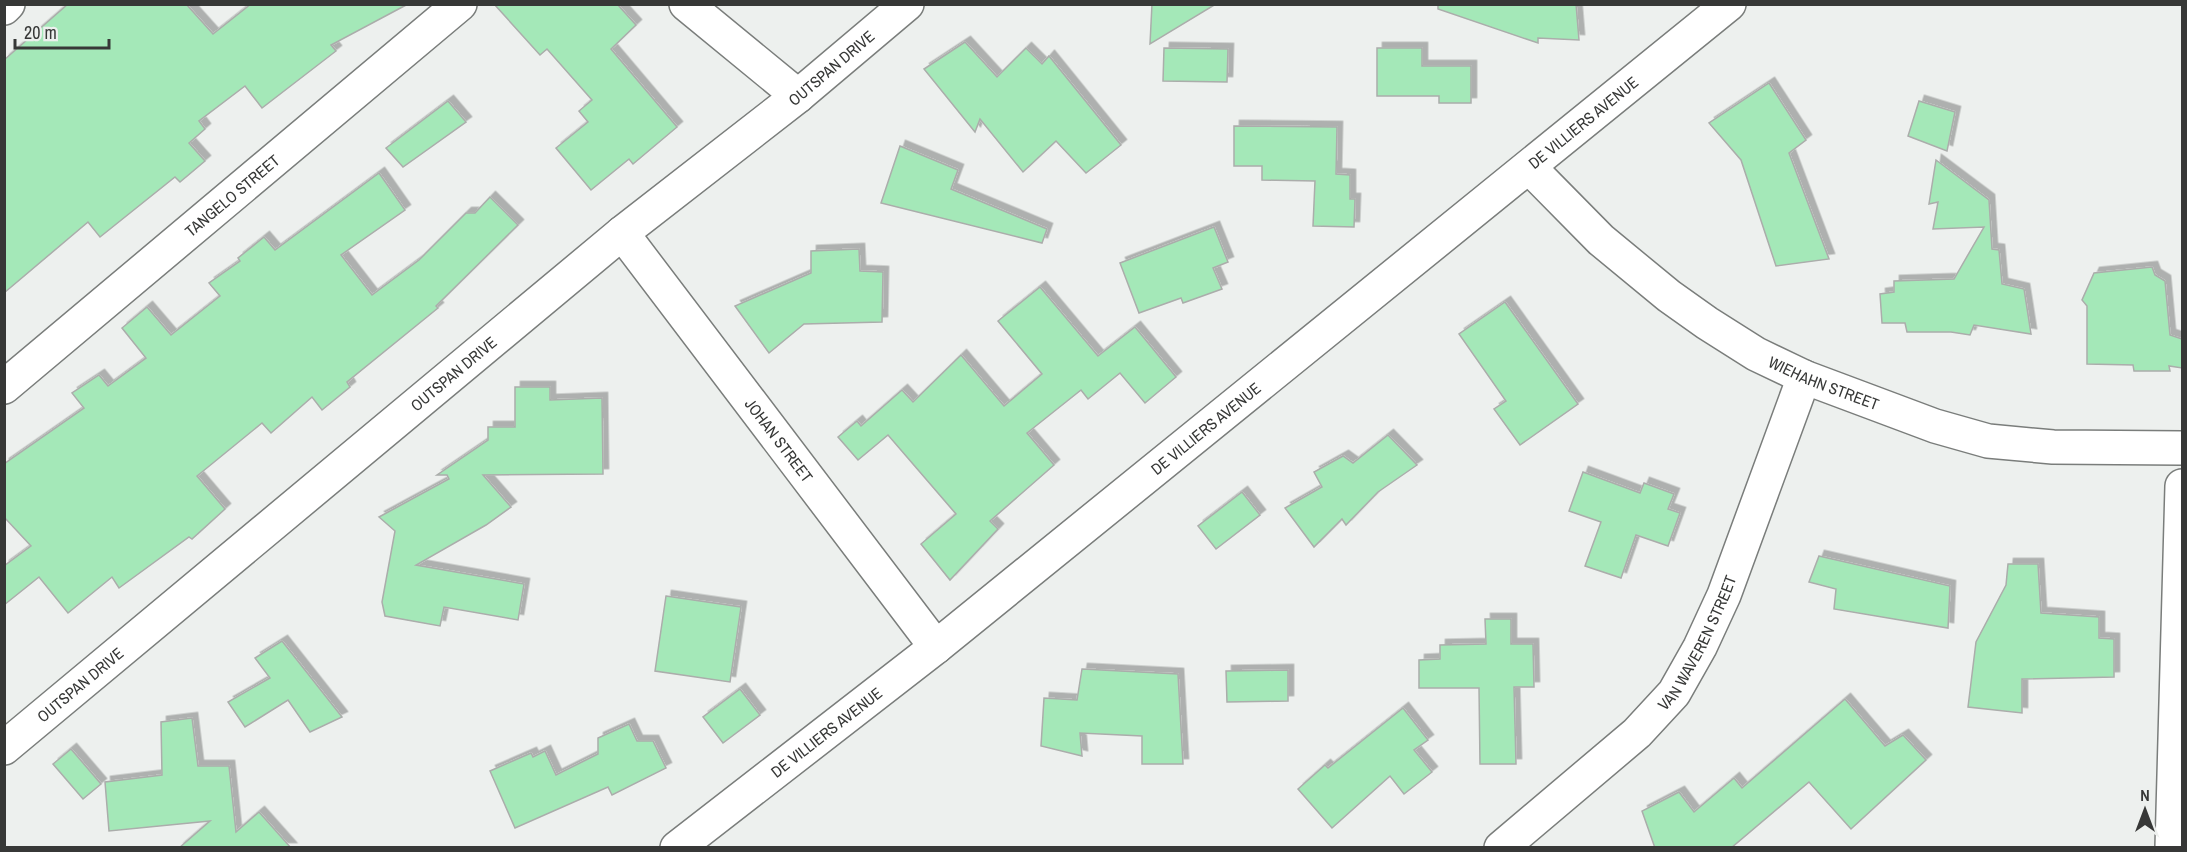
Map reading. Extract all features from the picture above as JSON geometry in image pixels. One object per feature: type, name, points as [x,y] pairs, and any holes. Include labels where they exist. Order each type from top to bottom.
[{"type":"street","points":[[4,8],[8,4]]},
{"type":"street","name":"TANGELO STREET","points":[[4,387],[460,4]]},
{"type":"street","points":[[686,4],[798,96]]},
{"type":"street","name":"OUTSPAN DRIVE","points":[[4,748],[622,233],[798,96],[907,4]]},
{"type":"street","name":"DE VILLIERS AVENUE","points":[[677,848],[936,647],[1729,4]]},
{"type":"street","name":"WIEHAHN STREET","points":[[1529,167],[1601,240],[1669,296],[1756,354],[1804,377],[1935,426],[1988,441],[2053,447],[2182,448]]},
{"type":"street","name":"JOHAN STREET","points":[[622,233],[936,647]]},
{"type":"street","name":"VAN WAVEREN STREET","points":[[1501,848],[1637,733],[1674,693],[1700,647],[1724,595],[1804,377]]},
{"type":"street","points":[[2172,848],[2182,486]]},
{"type":"building","points":[[68,4],[186,4],[213,34],[251,4],[408,4],[331,45],[336,51],[262,108],[245,86],[199,121],[205,129],[189,143],[205,161],[180,182],[175,177],[100,237],[88,222],[4,293],[4,60]]},
{"type":"building","points":[[494,4],[617,4],[636,25],[611,49],[677,127],[633,164],[629,159],[591,190],[556,148],[588,122],[579,111],[592,100],[547,49],[540,55]]},
{"type":"building","points":[[1152,4],[1216,4],[1150,44]]},
{"type":"building","points":[[1438,4],[1576,4],[1579,40],[1538,38],[1538,43],[1438,9]]},
{"type":"building","points":[[965,42],[997,77],[1026,48],[1042,64],[1049,56],[1121,145],[1086,173],[1056,141],[1023,172],[980,119],[975,132],[924,69]]},
{"type":"building","points":[[1164,48],[1228,49],[1227,82],[1163,81]]},
{"type":"building","points":[[1377,48],[1422,48],[1422,66],[1471,66],[1471,103],[1439,103],[1439,96],[1377,96]]},
{"type":"building","points":[[1769,83],[1806,140],[1789,153],[1829,259],[1776,266],[1741,160],[1709,123]]},
{"type":"building","points":[[448,101],[466,122],[403,167],[386,148]]},
{"type":"building","points":[[1919,101],[1955,112],[1947,151],[1908,136]]},
{"type":"building","points":[[1234,126],[1337,127],[1336,174],[1350,175],[1350,199],[1355,199],[1354,227],[1313,226],[1315,181],[1262,180],[1262,166],[1234,166]]},
{"type":"building","points":[[900,146],[958,170],[951,189],[1047,229],[1042,243],[881,203]]},
{"type":"building","points":[[1936,160],[1989,200],[1992,249],[1999,250],[2002,284],[2024,289],[2031,334],[1974,325],[1970,335],[1951,332],[1907,332],[1905,323],[1882,323],[1880,294],[1894,292],[1894,281],[1954,279],[1984,227],[1933,229],[1938,202],[1929,204]]},
{"type":"building","points":[[379,173],[405,210],[341,255],[372,295],[419,260],[466,213],[475,213],[490,197],[518,225],[436,306],[438,308],[347,382],[350,387],[322,410],[312,397],[271,433],[262,423],[197,476],[225,509],[192,539],[189,537],[119,588],[112,577],[68,613],[39,577],[4,605],[4,566],[31,546],[4,517],[4,464],[84,408],[72,393],[99,375],[108,386],[146,358],[122,328],[147,307],[171,335],[220,296],[209,283],[240,261],[238,258],[264,237],[275,250]]},
{"type":"building","points":[[1214,227],[1228,262],[1213,268],[1222,289],[1183,303],[1181,298],[1139,313],[1120,263]]},
{"type":"building","points":[[859,249],[860,271],[883,272],[882,322],[804,324],[769,353],[735,306],[811,273],[811,251]]},
{"type":"building","points":[[2152,267],[2155,275],[2165,281],[2170,335],[2182,339],[2182,368],[2169,366],[2170,371],[2134,371],[2133,365],[2087,364],[2087,306],[2082,300],[2094,273]]},
{"type":"building","points":[[1040,287],[1098,356],[1135,327],[1176,377],[1145,403],[1120,373],[1088,399],[1081,390],[1027,433],[1054,465],[990,521],[998,529],[950,580],[921,544],[956,514],[888,435],[858,460],[838,437],[857,421],[861,426],[902,390],[913,402],[961,355],[1004,406],[1042,374],[998,321]]},
{"type":"building","points":[[1505,302],[1578,404],[1520,445],[1494,409],[1506,401],[1459,334]]},
{"type":"building","points":[[515,387],[550,387],[550,400],[602,398],[603,474],[483,475],[511,507],[486,525],[416,565],[524,584],[518,620],[444,607],[440,626],[385,616],[382,602],[395,531],[379,517],[449,479],[447,475],[437,475],[488,440],[488,427],[515,427]]},
{"type":"building","points":[[1388,435],[1417,465],[1378,492],[1346,525],[1342,519],[1314,547],[1285,508],[1322,487],[1314,472],[1343,456],[1353,463]]},
{"type":"building","points":[[1583,472],[1640,493],[1644,483],[1674,494],[1668,509],[1680,513],[1668,546],[1636,535],[1621,578],[1585,566],[1601,522],[1569,511]]},
{"type":"building","points":[[1242,492],[1260,515],[1216,549],[1198,526]]},
{"type":"building","points":[[1819,556],[1950,586],[1948,628],[1834,609],[1836,589],[1809,582]]},
{"type":"building","points":[[2008,564],[2038,564],[2041,613],[2099,617],[2099,638],[2114,639],[2114,677],[2022,679],[2022,713],[1968,707],[1976,642],[2006,585]]},
{"type":"building","points":[[666,596],[741,607],[730,682],[655,671]]},
{"type":"building","points":[[1485,619],[1511,619],[1511,644],[1533,644],[1534,687],[1514,687],[1516,764],[1480,764],[1479,688],[1419,688],[1419,660],[1440,659],[1440,645],[1486,644]]},
{"type":"building","points":[[282,641],[342,717],[310,732],[288,700],[245,727],[228,702],[270,678],[255,658]]},
{"type":"building","points":[[1082,669],[1178,674],[1183,764],[1142,764],[1142,736],[1080,733],[1082,756],[1041,746],[1044,698],[1077,700]]},
{"type":"building","points":[[1288,670],[1288,701],[1227,702],[1226,671]]},
{"type":"building","points":[[740,689],[760,715],[723,743],[703,717]]},
{"type":"building","points":[[1845,699],[1885,746],[1903,735],[1926,760],[1851,829],[1809,782],[1731,848],[1655,848],[1642,811],[1679,792],[1694,812],[1734,778],[1742,788]]},
{"type":"building","points":[[1403,708],[1428,740],[1414,750],[1432,772],[1404,794],[1390,776],[1332,828],[1298,789],[1325,765],[1328,768]]},
{"type":"building","points":[[192,718],[198,766],[229,766],[236,832],[259,812],[291,848],[179,848],[210,821],[109,831],[105,782],[162,775],[161,722]]},
{"type":"building","points":[[629,724],[637,741],[653,741],[666,768],[612,795],[608,787],[515,828],[490,771],[531,753],[533,757],[545,751],[556,775],[598,754],[598,738]]},
{"type":"building","points":[[71,749],[101,784],[83,799],[53,764]]}]
